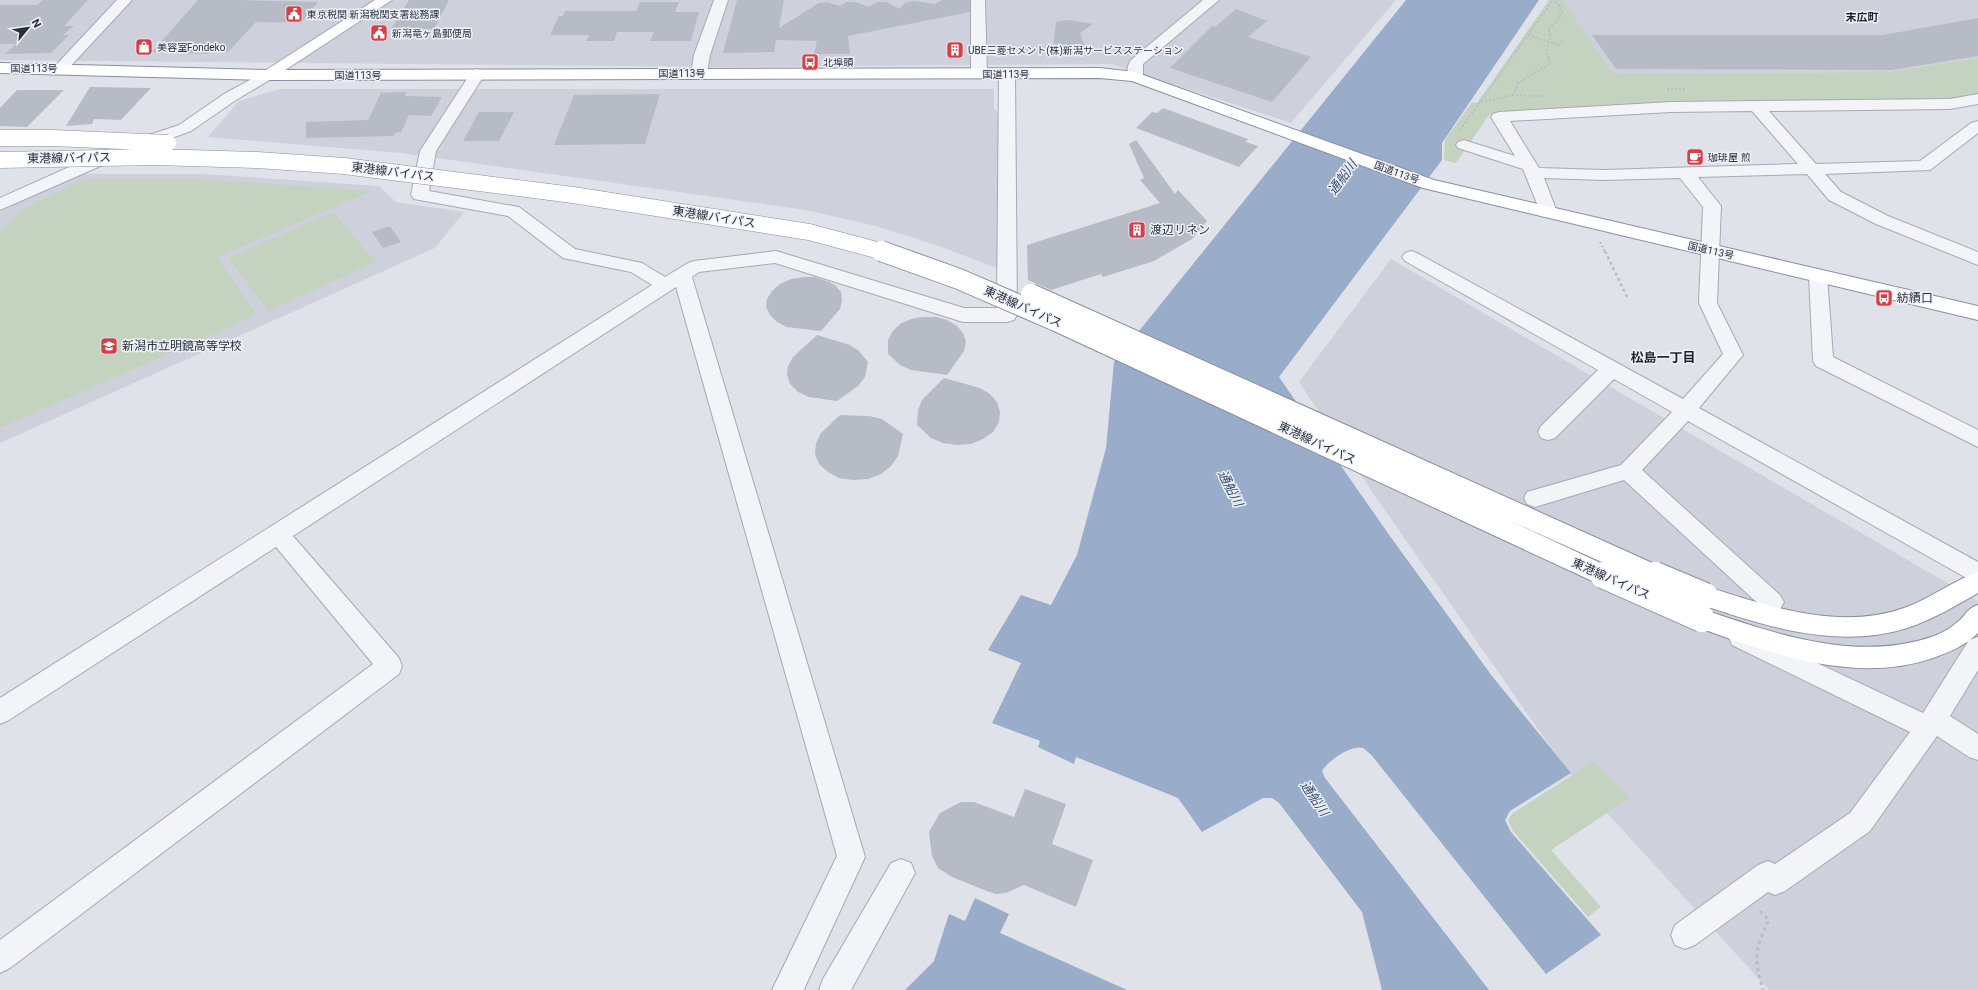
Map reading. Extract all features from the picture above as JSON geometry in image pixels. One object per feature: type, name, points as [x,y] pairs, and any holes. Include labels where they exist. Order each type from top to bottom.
[{"type":"main road","points":[[268,75],[385,0]]},
{"type":"main road","name":"国道113号","points":[[0,68],[61,68],[268,75],[1100,73],[1135,77],[1429,184],[1978,313]]},
{"type":"main road","name":"東港線バイパス","points":[[0,138],[53,138],[264,148],[354,158],[580,187],[811,222],[886,239],[965,265],[1057,305],[1611,556],[1704,608],[1750,636],[1799,650],[1843,656],[1880,657],[1913,653],[1935,647],[1956,637],[1974,622],[1978,615]]},
{"type":"main road","name":"東港線バイパス","points":[[0,160],[155,157],[257,160],[344,166],[573,195],[809,232],[847,240],[955,277],[1036,312],[1392,478],[1704,608],[1752,612],[1797,622],[1839,627],[1874,626],[1906,618],[1978,582]]},
{"type":"street","points":[[61,68],[125,0]]},
{"type":"street","points":[[699,73],[702,55],[721,0]]},
{"type":"street","points":[[978,0],[979,74]]},
{"type":"street","points":[[1135,77],[1136,63],[1212,0]]},
{"type":"street","points":[[477,74],[428,151],[420,195],[513,211],[569,254],[636,267],[674,280]]},
{"type":"street","points":[[0,712],[694,268],[776,258],[964,315],[1007,315],[1007,74]]},
{"type":"street","points":[[0,205],[30,190],[122,150],[185,128],[230,97],[268,75]]},
{"type":"street","points":[[1548,212],[1532,170],[1499,117],[1671,107],[1950,104],[1978,99]]},
{"type":"street","points":[[1460,140],[1532,170],[1604,175],[1924,166],[1978,126],[1950,104]]},
{"type":"street","points":[[1757,107],[1835,196],[1882,220],[1978,259]]},
{"type":"street","points":[[1535,498],[1628,471],[1686,410],[1733,355],[1708,303],[1712,206],[1685,173]]},
{"type":"street","points":[[1411,257],[1978,573]]},
{"type":"street","points":[[1818,276],[1823,361],[1978,439]]},
{"type":"street","points":[[674,280],[851,857],[795,977],[787,990]]},
{"type":"street","points":[[1548,432],[1612,369]]},
{"type":"street","points":[[1628,471],[1772,602]]},
{"type":"street","points":[[0,958],[390,666],[278,534]]},
{"type":"street","points":[[1704,608],[1978,748]]},
{"type":"street","points":[[1685,935],[1768,875],[1775,881],[1860,822],[1930,724],[1978,648]]},
{"type":"street","points":[[834,990],[901,873]]},
{"type":"path","points":[[1460,140],[1528,35],[1553,0],[1560,5],[1562,9],[1560,18],[1548,29],[1551,35],[1550,43],[1546,50],[1550,64],[1544,69],[1519,82],[1513,95]]},
{"type":"path","points":[[1528,35],[1559,45],[1564,40]]},
{"type":"path","points":[[1590,222],[1628,299]]},
{"type":"path","points":[[1744,893],[1770,920],[1756,944],[1755,963],[1763,990]]},
{"type":"shaded area","points":[[0,0],[1396,0],[1291,123],[1111,64],[715,67],[0,60]]},
{"type":"shaded area","points":[[1563,0],[1978,0],[1978,58],[1887,72],[1611,73]]},
{"type":"shaded area","points":[[280,89],[994,89],[994,109],[1003,118],[1002,270],[936,245],[876,226],[806,210],[401,153],[208,137],[239,101]]},
{"type":"shaded area","name":"新潟市立明鏡高等学校","points":[[77,174],[203,174],[379,186],[396,202],[464,212],[435,248],[0,443],[0,212]]},
{"type":"shaded area","points":[[1391,259],[1978,601],[1978,990],[1769,990],[1564,766],[1377,499],[1299,382]]},
{"type":"green space","points":[[1549,0],[1563,0],[1612,73],[1887,72],[1978,58],[1978,96],[1942,102],[1670,103],[1497,112],[1489,115],[1456,163],[1444,160],[1445,140],[1472,102],[1477,103]]},
{"type":"green space","name":"新潟市立明鏡高等学校","points":[[83,179],[198,179],[372,191],[217,257],[257,315],[0,428],[0,232],[25,208]]},
{"type":"green space","points":[[333,212],[376,262],[268,311],[228,258]]},
{"type":"green space","points":[[1594,761],[1630,798],[1551,850],[1601,907],[1588,917],[1513,831],[1508,820],[1513,813]]},
{"type":"water","name":"通船川","points":[[1406,0],[1539,0],[1442,143],[1442,160],[1279,377],[1392,539],[1492,676],[1571,773],[1510,811],[1505,820],[1511,832],[1601,935],[1546,974],[1367,751],[1358,747],[1352,748],[1334,758],[1322,771],[1325,778],[1489,990],[1382,990],[1362,912],[1279,803],[1272,798],[1263,798],[1202,832],[1178,798],[1076,757],[1074,764],[1038,747],[1040,741],[992,723],[1021,663],[988,650],[1021,595],[1051,605],[1077,555],[1106,448],[1114,362]]},
{"type":"water","points":[[975,898],[1009,914],[1000,933],[1127,990],[905,990],[934,961],[949,914],[965,921]]},
{"type":"building","points":[[43,0],[88,0],[64,26],[74,26],[63,35],[69,35],[51,53],[5,54],[16,44],[0,44],[0,5],[37,5]]},
{"type":"building","points":[[198,0],[318,2],[301,23],[256,22],[228,52],[210,51],[208,54],[152,52]]},
{"type":"building","points":[[409,0],[449,0],[434,29],[391,29]]},
{"type":"building","points":[[737,0],[784,0],[779,28],[819,3],[827,2],[840,6],[846,2],[856,2],[868,7],[878,2],[887,2],[899,9],[905,3],[914,1],[935,4],[942,0],[970,0],[970,12],[848,36],[850,54],[814,54],[817,41],[776,40],[774,52],[723,53]]},
{"type":"building","points":[[640,2],[679,2],[675,12],[699,12],[691,41],[650,41],[654,32],[617,32],[614,41],[586,41],[589,35],[550,35],[559,16],[563,16],[565,11],[636,11]]},
{"type":"building","points":[[1236,9],[1267,21],[1248,37],[1311,57],[1272,102],[1170,68],[1212,26],[1215,27]]},
{"type":"building","points":[[1978,18],[1978,56],[1891,70],[1616,69],[1592,35],[1883,35]]},
{"type":"building","points":[[1069,20],[1093,24],[1080,33],[1086,50],[1070,55],[1059,53],[1053,49],[1056,22]]},
{"type":"building","points":[[90,87],[151,88],[121,120],[94,119],[92,124],[66,126]]},
{"type":"building","points":[[17,90],[64,90],[27,127],[0,126],[0,108]]},
{"type":"building","points":[[407,92],[404,96],[442,97],[431,116],[409,115],[401,132],[395,133],[393,136],[306,138],[306,122],[368,120],[381,93]]},
{"type":"building","points":[[660,94],[645,144],[554,145],[574,95]]},
{"type":"building","points":[[1163,108],[1248,139],[1246,142],[1258,146],[1239,167],[1136,128],[1152,112],[1157,113]]},
{"type":"building","points":[[479,112],[514,112],[499,141],[463,141]]},
{"type":"building","name":"渡辺リネン","points":[[1136,140],[1175,194],[1178,190],[1207,221],[1192,239],[1154,261],[1103,277],[1101,274],[1051,290],[1028,280],[1027,245],[1160,203],[1140,180],[1144,178],[1129,144]]},
{"type":"building","points":[[390,226],[401,242],[383,248],[372,232]]},
{"type":"building","points":[[815,277],[829,282],[835,285],[841,292],[842,301],[840,309],[821,331],[787,327],[777,322],[770,315],[766,307],[767,299],[772,291],[780,284],[791,279]]},
{"type":"building","points":[[936,317],[947,320],[957,326],[963,333],[966,342],[964,351],[947,375],[911,370],[900,365],[888,354],[888,340],[892,332],[900,324],[911,319]]},
{"type":"building","points":[[817,335],[850,345],[859,351],[868,362],[865,377],[858,386],[837,401],[809,397],[798,392],[790,384],[787,375],[788,366],[793,357]]},
{"type":"building","points":[[944,378],[980,388],[990,394],[997,402],[1000,412],[999,422],[993,432],[983,439],[971,444],[957,445],[943,443],[931,438],[917,425],[918,410],[922,400]]},
{"type":"building","points":[[840,415],[869,416],[882,419],[903,434],[898,456],[891,466],[881,474],[868,479],[853,480],[839,478],[828,472],[819,464],[815,454],[816,443],[821,433]]},
{"type":"building","points":[[1025,789],[1066,804],[1052,844],[1093,860],[1076,907],[1024,885],[1006,893],[996,894],[987,891],[952,877],[938,868],[932,856],[929,832],[940,813],[961,802],[974,802],[1014,817]]},
{"type":"place","name":"東京税関 新潟税関支署総務課","points":[[294,14]]},
{"type":"place","name":"新潟竜ヶ島郵便局","points":[[379,33]]},
{"type":"place","name":"美容室Fondeko","points":[[144,47]]},
{"type":"place","name":"UBE三菱セメント(株)新潟サービスステーション","points":[[955,50]]},
{"type":"place","name":"北埠頭","points":[[810,62]]},
{"type":"place","name":"珈琲屋 煎","points":[[1695,157]]},
{"type":"place","name":"渡辺リネン","points":[[1137,230]]},
{"type":"place","name":"紡績口","points":[[1884,298]]},
{"type":"place","name":"新潟市立明鏡高等学校","points":[[109,346]]},
{"type":"district","name":"末広町","points":[[1862,17]]},
{"type":"district","name":"松島一丁目","points":[[1663,357]]}]
